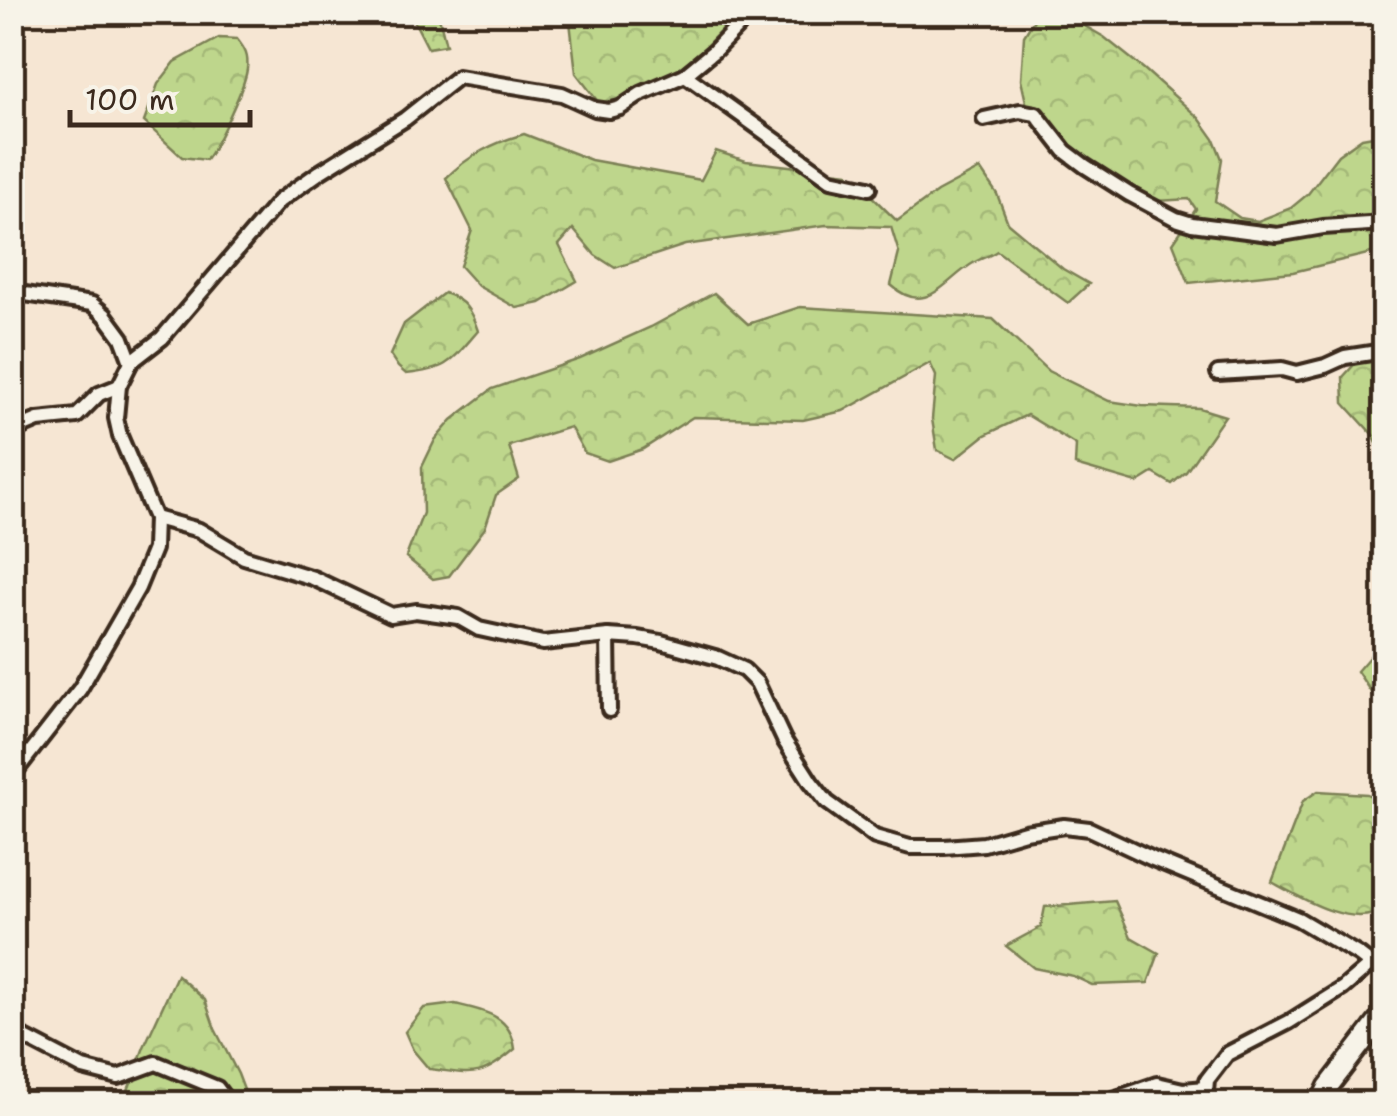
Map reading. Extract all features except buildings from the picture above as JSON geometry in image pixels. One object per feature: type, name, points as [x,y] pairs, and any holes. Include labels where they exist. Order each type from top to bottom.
[{"type":"main road","points":[[1320,1104],[1328,1086],[1384,1014]]},
{"type":"street","points":[[12,776],[80,689],[138,588],[154,549],[155,518],[120,436],[118,386],[132,362],[162,338],[279,201],[406,118],[458,77],[562,94],[609,111],[685,76],[752,12]]},
{"type":"street","points":[[685,76],[831,180],[869,188]]},
{"type":"street","points":[[984,119],[1020,112],[1036,114],[1064,151],[1085,166],[1176,219],[1192,224],[1277,235],[1324,226],[1384,222]]},
{"type":"street","points":[[12,296],[25,294],[92,304],[122,338],[132,362]]},
{"type":"street","points":[[1218,374],[1282,369],[1297,373],[1344,357],[1384,351]]},
{"type":"street","points":[[12,431],[38,420],[76,416],[99,394],[118,386]]},
{"type":"street","points":[[155,518],[200,530],[244,558],[313,578],[390,615],[416,611],[458,617],[479,630],[543,643],[608,636],[661,642],[718,658],[744,670],[757,683],[784,740],[827,802],[875,837],[910,846],[944,847],[984,844],[1064,826],[1089,829],[1298,919],[1384,974]]},
{"type":"street","points":[[608,636],[608,710]]},
{"type":"street","points":[[1205,1104],[1207,1080],[1227,1054],[1316,1005],[1371,964]]},
{"type":"street","points":[[12,1031],[83,1068],[118,1077],[156,1064],[217,1088],[229,1104]]},
{"type":"street","points":[[1111,1104],[1114,1099],[1157,1084],[1183,1090],[1206,1088]]},
{"type":"green space","points":[[410,13],[438,13],[446,45],[428,48]]},
{"type":"green space","points":[[569,13],[738,13],[699,53],[644,95],[599,103],[576,73]]},
{"type":"green space","points":[[1062,13],[1104,37],[1199,118],[1222,159],[1215,201],[1240,218],[1258,221],[1291,208],[1308,194],[1338,155],[1362,138],[1384,134],[1384,250],[1293,272],[1189,283],[1173,243],[1196,209],[1189,199],[1126,203],[1055,152],[1028,111],[1021,80],[1024,36],[1037,15]]},
{"type":"green space","points":[[219,38],[237,39],[242,46],[247,60],[245,77],[230,116],[206,160],[182,157],[144,122],[158,84],[175,62]]},
{"type":"green space","points":[[524,134],[591,160],[701,180],[716,151],[746,161],[848,173],[897,221],[937,192],[980,169],[997,194],[1008,223],[1063,269],[1089,284],[1068,303],[997,251],[975,262],[936,292],[915,298],[891,285],[899,253],[891,227],[826,225],[685,245],[615,268],[595,255],[573,229],[559,245],[577,281],[540,303],[517,308],[478,286],[460,266],[472,230],[446,178],[482,151]]},
{"type":"green space","points":[[444,293],[466,307],[478,331],[448,363],[406,374],[390,355],[404,324]]},
{"type":"green space","points":[[714,293],[748,324],[800,307],[993,319],[1048,371],[1109,401],[1199,408],[1225,416],[1186,472],[1172,484],[1153,473],[1137,483],[1075,465],[1076,445],[1027,415],[985,435],[955,459],[937,450],[932,419],[936,376],[930,363],[843,411],[803,420],[693,417],[643,449],[608,461],[585,453],[570,427],[509,446],[519,479],[496,495],[485,528],[449,576],[433,579],[406,557],[423,513],[422,467],[435,440],[452,420],[492,389],[580,359]]},
{"type":"green space","points":[[1384,347],[1384,458],[1373,435],[1344,403],[1343,377],[1363,355]]},
{"type":"green space","points":[[1384,640],[1384,712],[1357,671]]},
{"type":"green space","points":[[1318,791],[1367,794],[1384,802],[1384,909],[1371,915],[1343,914],[1272,882],[1303,801]]},
{"type":"green space","points":[[1115,901],[1131,937],[1159,953],[1148,983],[1092,985],[1073,976],[1034,968],[1006,946],[1041,927],[1045,907]]},
{"type":"green space","points":[[177,975],[205,1000],[249,1103],[210,1103],[202,1097],[123,1104]]},
{"type":"green space","points":[[455,1004],[486,1012],[502,1022],[515,1049],[484,1070],[429,1069],[413,1050],[405,1032],[424,1008]]}]
